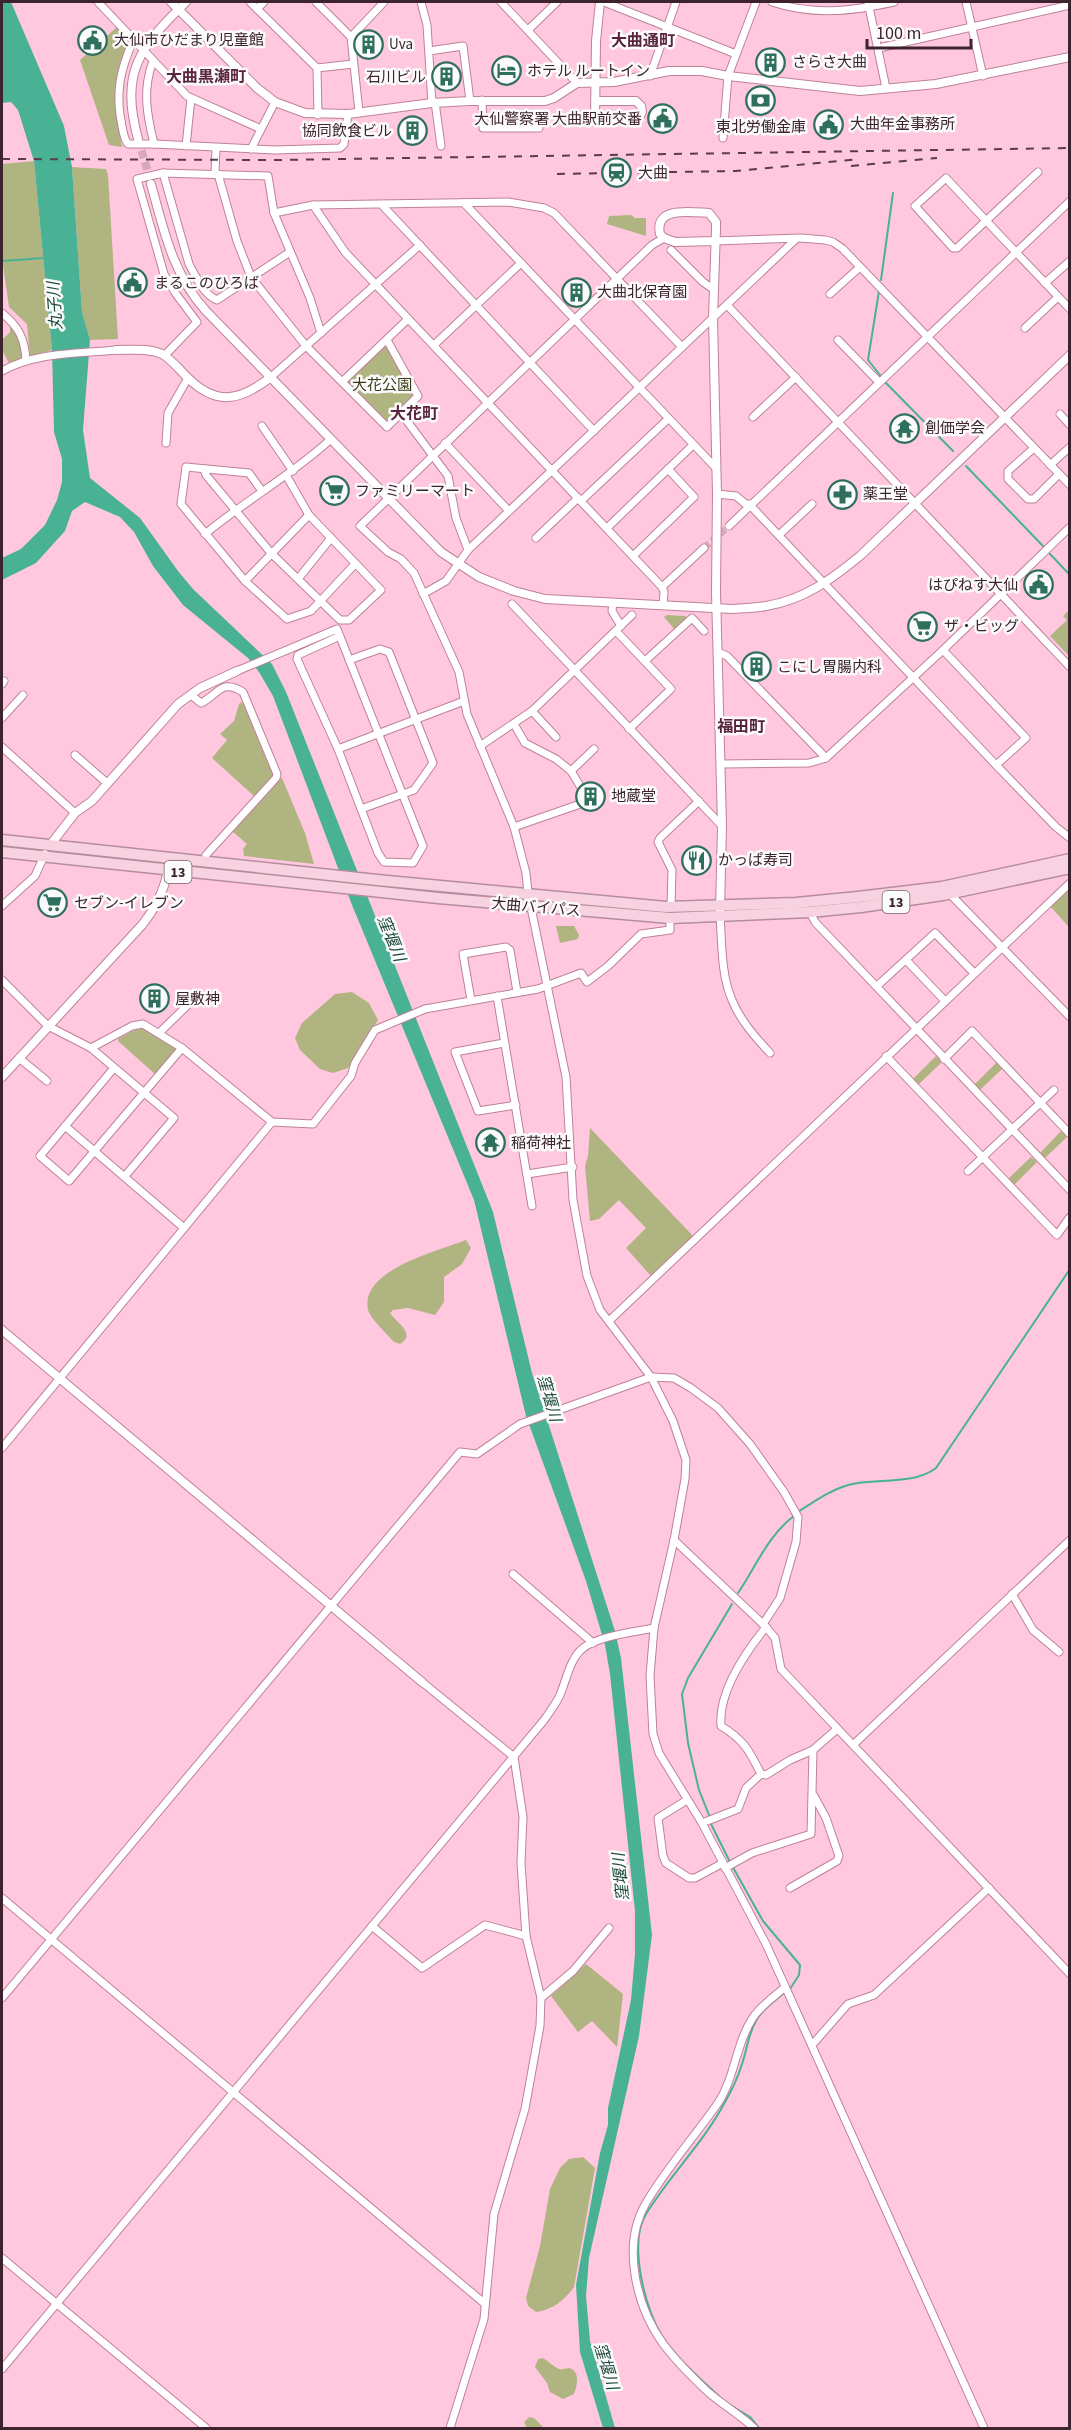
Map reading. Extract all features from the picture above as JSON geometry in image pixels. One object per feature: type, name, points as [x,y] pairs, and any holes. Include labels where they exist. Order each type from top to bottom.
[{"type":"highway","name":"大曲バイパス","points":[[2,840],[318,874],[379,886],[531,907],[671,912],[810,912],[861,907],[950,894],[1070,868]]},
{"type":"highway","name":"大曲バイパス","points":[[2,852],[313,885],[528,894],[671,912]]},
{"type":"highway","name":"大曲バイパス","points":[[720,911],[942,887],[1070,860]]},
{"type":"street","points":[[98,2],[191,98],[261,129]]},
{"type":"street","points":[[171,2],[257,88],[275,102],[318,115],[348,114],[470,100],[545,101],[577,83],[596,83],[650,76],[669,71],[702,71],[847,91],[936,84],[1070,57]]},
{"type":"street","points":[[138,139],[131,114],[131,89],[136,64],[151,38],[186,2]]},
{"type":"street","points":[[249,2],[317,68],[318,115]]},
{"type":"street","points":[[257,9],[264,2]]},
{"type":"street","points":[[316,2],[351,37],[359,112]]},
{"type":"street","points":[[351,37],[381,2]]},
{"type":"street","points":[[421,2],[427,25],[433,103],[441,146]]},
{"type":"street","points":[[501,2],[577,83]]},
{"type":"street","points":[[528,30],[557,2]]},
{"type":"street","points":[[595,101],[636,101],[641,106],[642,112],[639,118],[633,120],[595,120],[595,101],[596,83],[596,41],[602,2],[736,54]]},
{"type":"street","points":[[650,76],[676,2]]},
{"type":"street","points":[[723,138],[728,76],[756,2]]},
{"type":"street","points":[[772,2],[810,11],[844,10],[868,4],[894,2]]},
{"type":"street","points":[[966,2],[983,76]]},
{"type":"street","points":[[868,4],[886,88]]},
{"type":"street","points":[[879,48],[1070,5]]},
{"type":"street","points":[[133,40],[120,75],[118,98],[119,114],[128,144],[251,149],[340,148],[344,144],[348,114]]},
{"type":"street","points":[[429,51],[463,46],[470,100]]},
{"type":"street","points":[[153,61],[146,85],[146,101],[154,144]]},
{"type":"street","points":[[317,68],[353,64]]},
{"type":"street","points":[[186,146],[191,98]]},
{"type":"street","points":[[482,100],[483,128],[539,128]]},
{"type":"street","points":[[251,149],[275,102]]},
{"type":"street","points":[[216,148],[217,174],[237,241],[252,277],[306,346],[387,427],[418,396],[387,340]]},
{"type":"street","points":[[1038,172],[986,221],[957,248],[953,248],[915,206],[946,178],[986,221],[1016,251],[1070,309]]},
{"type":"street","points":[[163,173],[184,251],[196,276],[210,296],[217,300],[290,252]]},
{"type":"street","points":[[165,356],[197,322],[164,274],[137,179],[163,173],[268,176],[274,213],[310,298],[321,333]]},
{"type":"street","points":[[152,184],[170,253],[186,287],[206,311],[441,552],[492,584],[554,600],[763,607],[790,600],[825,584],[861,555],[1070,355]]},
{"type":"street","points":[[729,526],[927,334],[1070,201]]},
{"type":"street","points":[[274,213],[313,205],[508,202],[544,208],[555,213],[682,347]]},
{"type":"street","points":[[464,203],[716,468]]},
{"type":"street","points":[[313,205],[345,252],[662,587],[663,605]]},
{"type":"street","points":[[382,205],[594,431]]},
{"type":"street","points":[[770,1053],[750,1030],[731,999],[726,982],[720,911],[722,826],[713,318],[713,289],[715,241],[716,222],[709,213],[669,213],[663,217],[659,229],[664,238],[675,242],[715,241],[796,239],[833,242],[927,334],[1070,485]]},
{"type":"street","points":[[664,238],[652,245],[360,525],[388,552],[401,559],[414,573],[459,672],[467,714],[514,828],[526,873],[528,894],[549,985],[566,1077],[573,1167],[573,1200],[587,1276],[593,1295],[609,1321],[651,1377],[674,1420],[686,1460],[685,1479],[674,1540],[654,1628],[650,1676],[653,1734],[659,1753],[702,1823],[766,1944],[984,2428]]},
{"type":"street","points":[[423,594],[435,589],[446,580],[468,550],[796,239]]},
{"type":"street","points":[[2,371],[43,357],[116,350],[151,350],[165,356],[209,394],[230,398],[248,393],[271,377],[420,245]]},
{"type":"street","points":[[671,250],[713,289]]},
{"type":"street","points":[[1045,283],[1070,261]]},
{"type":"street","points":[[434,345],[521,263]]},
{"type":"street","points":[[830,294],[860,267]]},
{"type":"street","points":[[1025,328],[1058,297]]},
{"type":"street","points":[[727,305],[1070,667]]},
{"type":"street","points":[[2,314],[15,324],[21,333],[26,361]]},
{"type":"street","points":[[343,381],[408,318]]},
{"type":"street","points":[[838,340],[879,382]]},
{"type":"street","points":[[753,417],[796,377]]},
{"type":"street","points":[[166,443],[168,413],[188,378]]},
{"type":"street","points":[[401,413],[448,476],[456,518],[468,550]]},
{"type":"street","points":[[1060,414],[1070,425]]},
{"type":"street","points":[[536,538],[668,419]]},
{"type":"street","points":[[204,469],[206,476],[271,553],[340,620],[349,620],[381,590],[309,515],[290,473],[262,426]]},
{"type":"street","points":[[205,534],[234,510],[290,473],[331,439]]},
{"type":"street","points":[[445,443],[509,511]]},
{"type":"street","points":[[607,528],[693,445]]},
{"type":"street","points":[[1050,465],[1070,447]]},
{"type":"street","points":[[1034,448],[1008,471],[1008,479],[1028,499],[1034,499],[1059,474]]},
{"type":"street","points":[[262,490],[249,472],[186,467],[180,504],[245,581],[286,620],[311,611],[355,564]]},
{"type":"street","points":[[633,556],[694,497],[668,469]]},
{"type":"street","points":[[717,494],[736,496],[749,505],[996,765],[1056,827],[1070,838]]},
{"type":"street","points":[[778,535],[812,504]]},
{"type":"street","points":[[245,581],[309,515]]},
{"type":"street","points":[[721,764],[809,763],[826,759],[943,651],[1070,527]]},
{"type":"street","points":[[298,579],[331,538]]},
{"type":"street","points":[[662,587],[704,548]]},
{"type":"street","points":[[613,603],[612,611],[618,628],[671,689],[629,729]]},
{"type":"street","points":[[512,604],[722,826]]},
{"type":"street","points":[[480,746],[532,711],[632,615]]},
{"type":"street","points":[[645,661],[692,618],[704,631]]},
{"type":"street","points":[[338,633],[298,655],[297,659],[338,749],[378,853],[384,862],[413,863],[423,846],[338,633],[340,620]]},
{"type":"street","points":[[2,906],[35,876],[51,844],[75,813],[92,801],[178,704],[191,694],[237,671],[338,633]]},
{"type":"street","points":[[349,660],[380,649],[389,652],[433,763],[414,790],[362,809]]},
{"type":"street","points":[[943,651],[1026,738],[996,765]]},
{"type":"street","points":[[718,652],[727,657],[826,759]]},
{"type":"street","points":[[191,694],[201,703],[222,687],[230,687],[243,692],[277,774],[276,778],[206,855]]},
{"type":"street","points":[[2,718],[23,695]]},
{"type":"street","points":[[338,749],[464,701]]},
{"type":"street","points":[[532,711],[556,736]]},
{"type":"street","points":[[514,724],[525,743],[556,759],[571,771],[589,801],[514,828]]},
{"type":"street","points":[[2,747],[75,813]]},
{"type":"street","points":[[571,771],[594,749]]},
{"type":"street","points":[[75,755],[107,783]]},
{"type":"street","points":[[91,1048],[132,1026],[143,1024],[182,1048],[272,1122],[313,1124],[351,1076],[354,1063],[370,1035],[384,1025],[425,1009],[549,985],[581,973],[587,982],[608,966],[641,934],[670,930],[672,870],[658,842],[699,801]]},
{"type":"street","points":[[2,1077],[156,907],[163,893],[168,871]]},
{"type":"street","points":[[609,1321],[1070,883]]},
{"type":"street","points":[[950,894],[1070,1017]]},
{"type":"street","points":[[810,912],[814,922],[1070,1190]]},
{"type":"street","points":[[877,986],[935,933],[974,973]]},
{"type":"street","points":[[471,1000],[463,954],[506,947],[510,950],[517,992]]},
{"type":"street","points":[[906,960],[945,1001]]},
{"type":"street","points":[[2,980],[48,1026],[91,1048],[174,1118],[125,1176]]},
{"type":"street","points":[[497,996],[532,1206]]},
{"type":"street","points":[[159,1033],[195,998]]},
{"type":"street","points":[[945,1059],[972,1032],[1070,1134]]},
{"type":"street","points":[[504,1043],[455,1052],[478,1111],[516,1105]]},
{"type":"street","points":[[114,1068],[40,1156],[69,1181],[182,1048]]},
{"type":"street","points":[[886,1056],[1057,1235],[1070,1217]]},
{"type":"street","points":[[19,1058],[47,1082]]},
{"type":"street","points":[[969,1171],[1054,1090]]},
{"type":"street","points":[[2,1448],[272,1122]]},
{"type":"street","points":[[65,1126],[184,1228]]},
{"type":"street","points":[[527,1174],[573,1167]]},
{"type":"street","points":[[2,1330],[514,1757],[522,1817],[521,1863],[526,1936],[541,1998],[540,2026],[525,2109],[494,2214],[484,2319],[450,2428]]},
{"type":"street","points":[[2,1998],[460,1452],[477,1454],[520,1424],[651,1377],[674,1378],[718,1408],[750,1444],[796,1513],[796,1542],[780,1598],[743,1656],[720,1714],[721,1726],[740,1737],[761,1774]]},
{"type":"street","points":[[674,1540],[775,1638],[781,1670],[1070,1974]]},
{"type":"street","points":[[853,1746],[1070,1540]]},
{"type":"street","points":[[513,1574],[594,1643]]},
{"type":"street","points":[[1012,1594],[1033,1630],[1059,1652]]},
{"type":"street","points":[[2,2369],[545,1719],[558,1699],[581,1649],[624,1634],[654,1628]]},
{"type":"street","points":[[702,1823],[738,1809],[746,1788],[761,1774],[766,1775],[790,1760],[813,1750],[837,1729]]},
{"type":"street","points":[[687,1800],[658,1818],[666,1863],[689,1878],[695,1878],[735,1863],[752,1853],[809,1836],[811,1834],[813,1793],[813,1750]]},
{"type":"street","points":[[790,1888],[837,1861],[839,1856],[826,1818],[813,1793]]},
{"type":"street","points":[[812,2045],[848,2004],[874,1995],[989,1888]]},
{"type":"street","points":[[2,1898],[484,2302]]},
{"type":"street","points":[[372,1926],[422,1968],[485,1925],[526,1936]]},
{"type":"street","points":[[541,1998],[573,1971],[609,1928]]},
{"type":"street","points":[[754,2428],[708,2392],[663,2344],[649,2317],[638,2286],[633,2258],[634,2242],[639,2218],[646,2203],[698,2133],[722,2096],[752,2019],[763,2006],[787,1991]]},
{"type":"street","points":[[2,2258],[206,2428]]},
{"type":"green space","points":[[117,27],[129,40],[116,80],[116,109],[122,147],[109,145],[80,60]]},
{"type":"green space","points":[[34,161],[52,350],[30,356],[27,324],[9,307],[2,258],[2,164]]},
{"type":"green space","points":[[72,167],[106,169],[108,175],[118,339],[90,340],[82,312]]},
{"type":"green space","points":[[631,215],[635,218],[646,218],[646,236],[607,224],[609,216]]},
{"type":"green space","points":[[10,325],[18,332],[22,356],[9,363],[2,350],[2,340],[10,332]]},
{"type":"green space","name":"大花公園","points":[[384,346],[388,346],[414,393],[413,397],[388,420],[384,420],[348,383],[348,380]]},
{"type":"green space","points":[[1069,610],[1069,656],[1050,636],[1067,620],[1063,616]]},
{"type":"green space","points":[[667,615],[688,618],[675,630],[664,617]]},
{"type":"green space","points":[[241,702],[248,709],[275,774],[254,796],[212,758],[227,740],[220,734],[234,721]]},
{"type":"green space","points":[[282,778],[305,833],[314,864],[244,856],[243,849],[247,844],[233,832],[233,829]]},
{"type":"green space","points":[[1069,886],[1069,927],[1049,905]]},
{"type":"green space","points":[[556,926],[574,926],[579,935],[578,939],[560,943]]},
{"type":"green space","points":[[352,992],[369,1003],[378,1020],[348,1068],[333,1073],[320,1069],[300,1050],[295,1038],[302,1023],[335,994]]},
{"type":"green space","points":[[140,1027],[175,1048],[175,1051],[155,1074],[118,1041]]},
{"type":"green space","points":[[936,1056],[942,1062],[919,1084],[913,1079]]},
{"type":"green space","points":[[997,1062],[1003,1068],[980,1090],[975,1084]]},
{"type":"green space","points":[[590,1128],[693,1236],[651,1276],[626,1248],[646,1228],[619,1200],[599,1219],[590,1221],[585,1166]]},
{"type":"green space","points":[[1062,1130],[1068,1136],[1045,1158],[1040,1153]]},
{"type":"green space","points":[[1031,1157],[1037,1162],[1014,1185],[1008,1179]]},
{"type":"green space","points":[[466,1240],[471,1248],[462,1264],[444,1277],[444,1302],[435,1315],[408,1308],[393,1310],[390,1313],[406,1332],[405,1340],[400,1344],[394,1342],[368,1310],[368,1296],[376,1284],[403,1264]]},
{"type":"green space","points":[[586,1964],[623,1994],[617,2047],[592,2021],[578,2032],[551,1996]]},
{"type":"green space","points":[[583,2157],[595,2168],[574,2287],[558,2304],[536,2312],[528,2306],[526,2298],[540,2246],[550,2189],[560,2168],[569,2159]]},
{"type":"green space","points":[[543,2358],[559,2369],[569,2368],[575,2372],[577,2383],[574,2394],[563,2399],[550,2392],[547,2383],[535,2367],[538,2359]]},
{"type":"green space","points":[[529,2417],[534,2418],[544,2428],[527,2428],[524,2422]]},
{"type":"water","name":"丸子川","points":[[2,2],[11,2],[64,126],[72,167],[82,312],[90,340],[83,430],[90,478],[140,518],[193,589],[272,664],[286,692],[493,1212],[532,1373],[615,1631],[621,1658],[652,1935],[639,2036],[589,2258],[586,2296],[590,2341],[615,2428],[603,2428],[580,2352],[576,2285],[600,2153],[608,2125],[608,2108],[631,2000],[635,1954],[635,1911],[605,1645],[586,1581],[526,1416],[474,1200],[352,905],[273,696],[248,658],[183,605],[153,566],[134,532],[120,517],[85,502],[72,511],[65,531],[36,563],[2,580],[2,558],[21,549],[45,525],[57,500],[62,482],[62,459],[54,432],[52,350],[34,161],[18,110],[11,102],[2,103]]},
{"type":"waterway","points":[[881,280],[893,193]]},
{"type":"waterway","points":[[2,261],[44,258]]},
{"type":"waterway","points":[[879,291],[868,360],[880,375]]},
{"type":"waterway","points":[[885,382],[953,451]]},
{"type":"waterway","points":[[966,466],[1043,546]]},
{"type":"waterway","points":[[1049,553],[1070,575]]},
{"type":"waterway","points":[[798,1512],[826,1494],[842,1487],[858,1483],[909,1479],[936,1468],[1070,1269]]},
{"type":"waterway","points":[[738,1593],[777,1532],[794,1516]]},
{"type":"waterway","points":[[709,1815],[699,1790],[688,1743],[682,1694],[688,1678],[732,1604]]},
{"type":"waterway","points":[[711,1824],[763,1921],[800,1965],[799,1975],[790,1989]]},
{"type":"waterway","points":[[722,2399],[675,2353],[656,2324],[641,2276],[639,2258],[641,2226],[655,2200],[717,2117],[739,2074],[751,2031],[759,2017],[785,1992]]},
{"type":"waterway","points":[[727,2403],[750,2417],[759,2428]]},
{"type":"tunnel","points":[[138,139],[151,182]]},
{"type":"tunnel","points":[[704,548],[729,526]]},
{"type":"railway","points":[[2,159],[276,160],[1070,148]]},
{"type":"railway","points":[[851,166],[937,158]]},
{"type":"railway","points":[[557,174],[736,171],[860,159]]},
{"type":"place","name":"大仙市ひだまり児童館","points":[[93,40]]},
{"type":"place","name":"Uva","points":[[368,44]]},
{"type":"place","name":"さらさ大曲","points":[[771,62]]},
{"type":"place","name":"ホテル ルートイン","points":[[506,71]]},
{"type":"place","name":"石川ビル","points":[[447,77]]},
{"type":"place","name":"東北労働金庫","points":[[761,100]]},
{"type":"place","name":"大仙警察署 大曲駅前交番","points":[[663,119]]},
{"type":"place","name":"大曲年金事務所","points":[[829,124]]},
{"type":"place","name":"協同飲食ビル","points":[[413,131]]},
{"type":"place","name":"大曲","points":[[617,173]]},
{"type":"place","name":"まるこのひろば","points":[[133,283]]},
{"type":"place","name":"大曲北保育園","points":[[576,292]]},
{"type":"place","name":"創価学会","points":[[904,428]]},
{"type":"place","name":"ファミリーマート","points":[[334,491]]},
{"type":"place","name":"薬王堂","points":[[842,494]]},
{"type":"place","name":"はぴねす大仙","points":[[1039,585]]},
{"type":"place","name":"ザ・ビッグ","points":[[923,626]]},
{"type":"place","name":"こにし胃腸内科","points":[[756,667]]},
{"type":"place","name":"地蔵堂","points":[[590,796]]},
{"type":"place","name":"かっぱ寿司","points":[[697,860]]},
{"type":"place","name":"セブン-イレブン","points":[[53,903]]},
{"type":"place","name":"屋敷神","points":[[154,999]]},
{"type":"place","name":"稲荷神社","points":[[490,1143]]},
{"type":"district","name":"大曲通町","points":[[643,40]]},
{"type":"district","name":"大曲黒瀬町","points":[[206,76]]},
{"type":"district","name":"大花町","points":[[414,413]]},
{"type":"district","name":"福田町","points":[[741,726]]},
{"type":"water label","name":"窪堰川","points":[[392,938]]},
{"type":"water label","name":"窪堰川","points":[[550,1398]]},
{"type":"water label","name":"窪堰川","points":[[620,1877]]},
{"type":"water label","name":"窪堰川","points":[[607,2366]]}]
